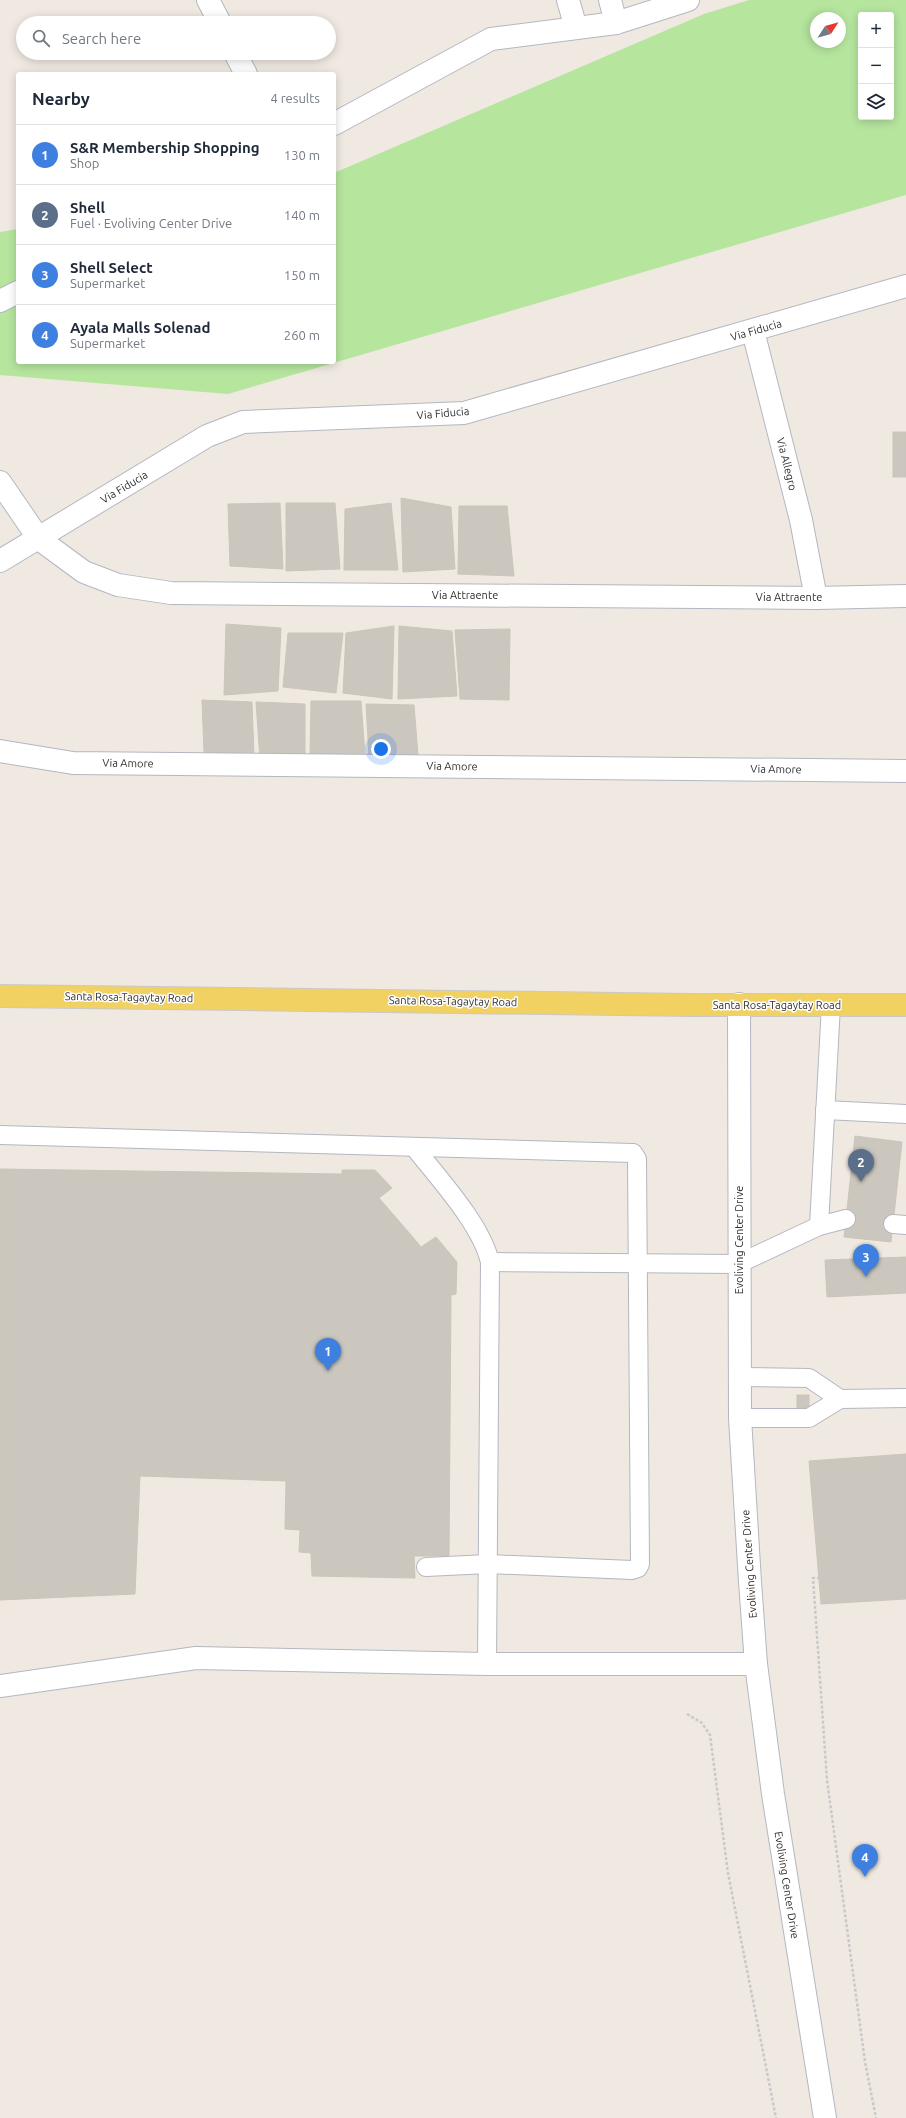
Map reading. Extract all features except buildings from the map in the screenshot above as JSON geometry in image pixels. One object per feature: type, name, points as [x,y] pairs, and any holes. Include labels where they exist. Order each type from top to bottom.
[{"type":"main road","name":"Santa Rosa-Tagaytay Road","points":[[0,996],[906,1005]]},
{"type":"street","points":[[208,0],[216,16]]},
{"type":"street","points":[[568,0],[576,28]]},
{"type":"street","points":[[610,0],[616,24]]},
{"type":"street","points":[[336,123],[491,39],[616,24],[688,0]]},
{"type":"street","points":[[239,60],[245,72]]},
{"type":"street","name":"Via Fiducia","points":[[0,561],[39,539],[207,436],[243,422],[464,413],[906,286]]},
{"type":"street","points":[[0,301],[16,293]]},
{"type":"street","name":"Via Allegro","points":[[753,331],[801,520],[816,598]]},
{"type":"street","name":"Via Attraente","points":[[0,482],[39,539],[61,557],[91,574],[118,585],[171,593],[816,598],[906,596]]},
{"type":"street","name":"Via Amore","points":[[0,751],[73,763],[906,771]]},
{"type":"street","name":"Evoliving Center Drive","points":[[738,1004],[738,1264],[740,1418],[756,1664],[773,1794],[825,2118]]},
{"type":"street","points":[[0,1686],[196,1658],[487,1664],[756,1664]]},
{"type":"lane","points":[[818,1226],[831,1005]]},
{"type":"lane","points":[[825,1110],[906,1114]]},
{"type":"lane","points":[[0,1135],[633,1153],[637,1159],[640,1564],[638,1568],[632,1570],[488,1564],[426,1567]]},
{"type":"lane","points":[[414,1147],[471,1222],[486,1246],[490,1262],[487,1664]]},
{"type":"lane","points":[[490,1262],[738,1264],[818,1226],[846,1219]]},
{"type":"lane","points":[[740,1377],[809,1378],[840,1399]]},
{"type":"lane","points":[[740,1418],[809,1418],[840,1399],[906,1398]]},
{"type":"path","points":[[820,1578],[813,1578],[827,1780],[865,2062],[876,2118]]},
{"type":"path","points":[[687,1714],[702,1723],[710,1735],[728,1873],[776,2118]]},
{"type":"green space","points":[[749,0],[906,0],[906,195],[336,362],[336,172],[704,14]]},
{"type":"green space","points":[[16,229],[16,364],[330,364],[228,394],[0,375],[0,232]]},
{"type":"place","name":"Shell","points":[[861,1182]]},
{"type":"place","name":"Shell Select","points":[[866,1277]]},
{"type":"place","name":"S&R Membership Shopping","points":[[328,1371]]},
{"type":"place","name":"Ayala Malls Solenad","points":[[865,1877]]}]
